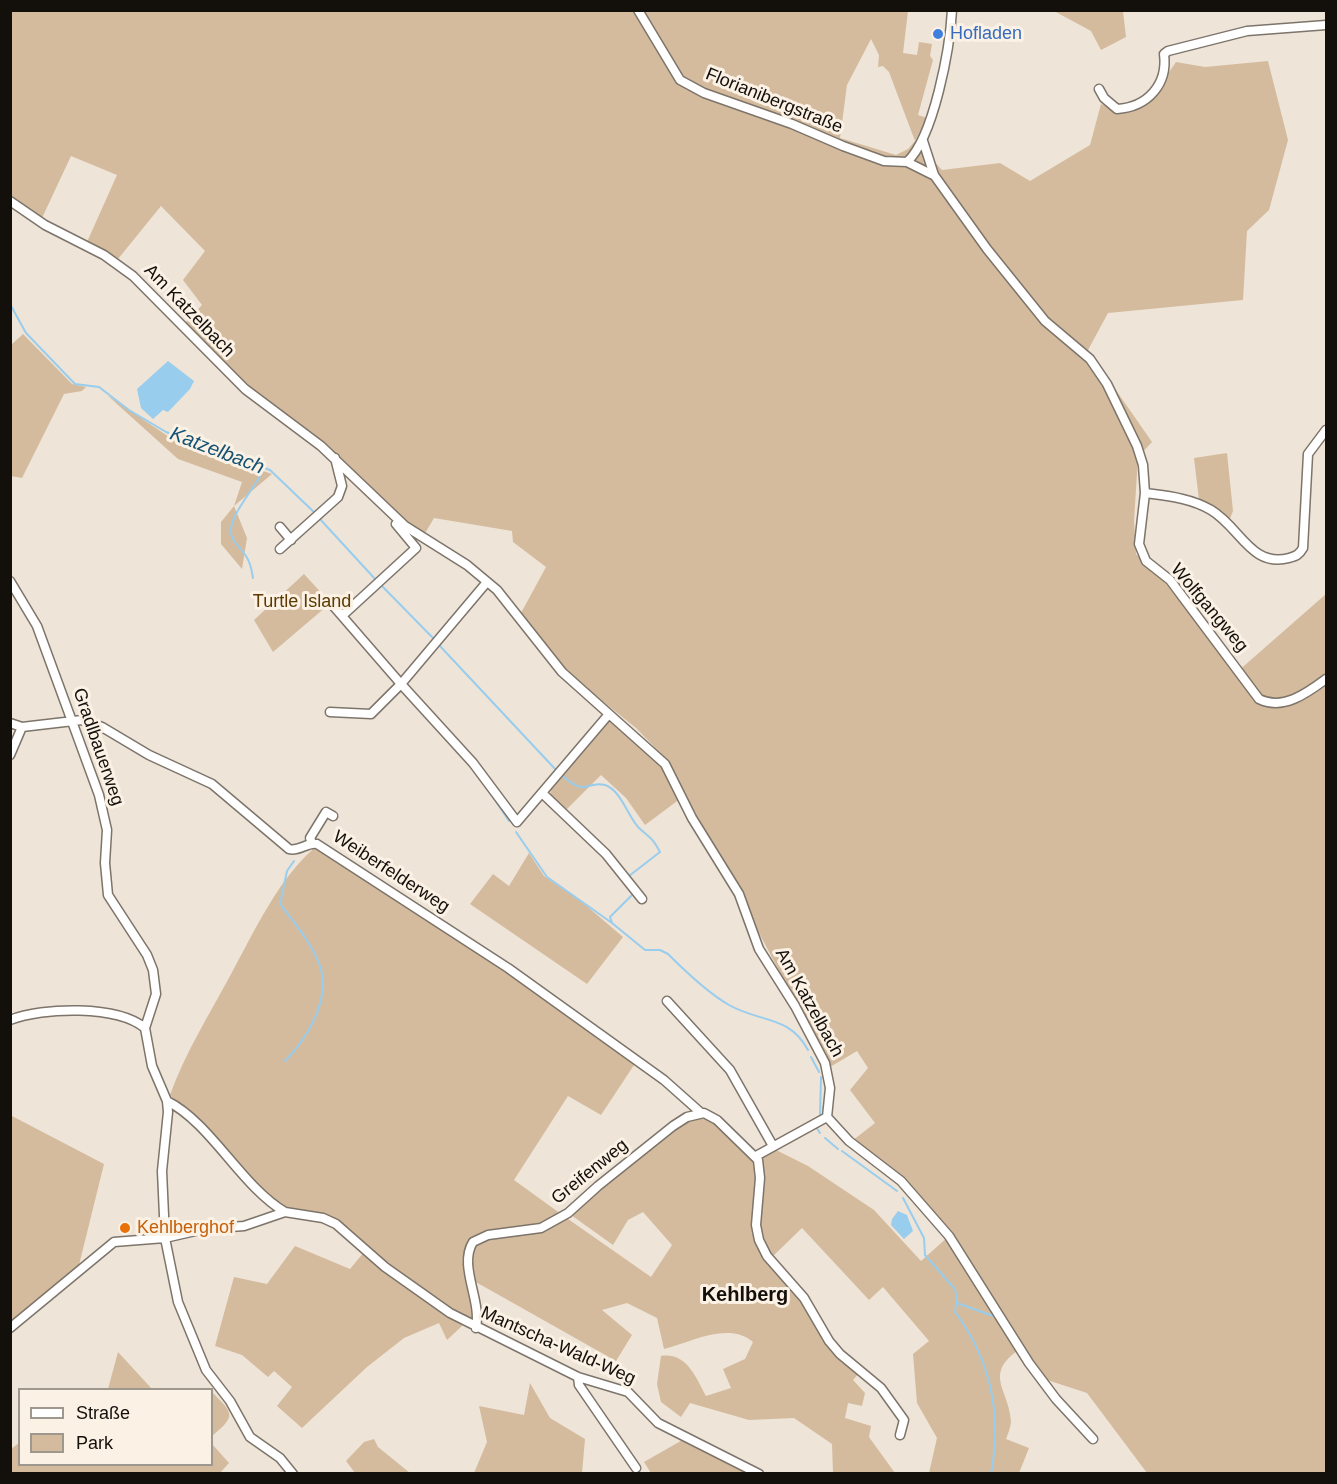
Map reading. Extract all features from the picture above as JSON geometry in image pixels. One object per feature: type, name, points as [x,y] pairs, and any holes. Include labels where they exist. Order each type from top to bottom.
[{"type":"street","name":"Florianibergstraße","points":[[638,10],[680,80],[704,93],[792,124],[843,146],[884,161],[907,162],[934,175]]},
{"type":"street","points":[[907,162],[917,153],[923,141],[946,58],[952,10]]},
{"type":"street","points":[[1099,89],[1104,98],[1117,109],[1131,108],[1147,100],[1163,78],[1167,67],[1164,54],[1168,51],[1247,31],[1326,25]]},
{"type":"street","points":[[923,141],[934,175]]},
{"type":"street","name":"Wolfgangweg","points":[[934,175],[1045,321],[1079,349],[1098,370],[1141,457],[1145,493],[1139,544],[1146,561],[1170,580],[1259,699],[1270,704],[1285,702],[1302,695],[1326,680]]},
{"type":"street","name":"Am Katzelbach","points":[[10,201],[45,225],[119,264],[245,389],[335,458],[394,517],[498,590],[548,657],[666,764],[692,818],[739,894],[759,949],[813,1039],[828,1071],[830,1088],[827,1117]]},
{"type":"street","points":[[1145,493],[1187,500],[1212,510],[1259,557],[1274,560],[1296,556],[1303,548],[1308,454],[1326,430]]},
{"type":"street","points":[[280,549],[341,493],[342,486],[335,458]]},
{"type":"street","name":"Am Katzelbach","points":[[343,615],[416,548],[395,523],[394,517]]},
{"type":"street","points":[[280,527],[291,540]]},
{"type":"street","name":"Gradlbauerweg","points":[[10,581],[37,626],[99,795],[106,821],[105,886],[108,895],[147,955],[156,983],[154,1006],[145,1028]]},
{"type":"street","points":[[330,712],[370,714],[376,711],[487,582]]},
{"type":"street","points":[[329,601],[473,763],[517,822],[609,714]]},
{"type":"street","name":"Weiberfelderweg","points":[[10,723],[22,727],[70,720],[89,721],[149,755],[198,776],[237,804],[289,849],[294,851],[312,843],[468,940],[664,1080],[700,1112]]},
{"type":"street","points":[[10,755],[22,727]]},
{"type":"street","points":[[542,793],[613,861],[642,900]]},
{"type":"street","points":[[312,843],[310,838],[326,812],[333,816]]},
{"type":"street","points":[[667,1001],[730,1070],[773,1146]]},
{"type":"street","points":[[10,1020],[36,1012],[84,1012],[125,1016],[145,1028],[152,1066],[167,1101],[162,1171],[165,1238],[178,1302],[206,1370],[230,1401],[250,1437],[280,1458],[293,1473]]},
{"type":"street","name":"Mantscha-Wald-Weg","points":[[167,1101],[212,1140],[263,1196],[285,1212]]},
{"type":"street","points":[[700,1112],[717,1120],[756,1156],[760,1178],[756,1225],[759,1240],[767,1256],[804,1298],[829,1341],[840,1354],[881,1388],[904,1420],[900,1436]]},
{"type":"street","name":"Greifenweg","points":[[476,1328],[479,1314],[467,1258],[473,1242],[488,1235],[542,1228],[568,1213],[659,1137],[687,1117],[700,1112]]},
{"type":"street","points":[[756,1156],[827,1117],[849,1141],[902,1181],[949,1236],[1029,1363],[1056,1399],[1093,1439]]},
{"type":"street","name":"Mantscha-Wald-Weg","points":[[10,1328],[114,1242],[165,1238],[204,1229],[244,1226],[285,1212],[316,1216],[336,1224],[385,1267],[476,1328],[578,1377],[628,1392],[658,1423],[759,1473]]},
{"type":"street","points":[[578,1377],[579,1385],[636,1468]]},
{"type":"green space","points":[[11,11],[908,11],[903,53],[917,55],[919,42],[932,44],[930,56],[933,60],[918,115],[927,118],[915,141],[942,170],[1000,163],[1030,181],[1090,145],[1101,104],[1120,113],[1147,104],[1176,62],[1205,67],[1268,61],[1288,140],[1269,210],[1247,231],[1243,300],[1108,313],[1088,350],[1152,442],[1138,457],[1134,521],[1136,554],[1165,583],[1237,672],[1326,594],[1326,1473],[1147,1473],[1087,1393],[1035,1376],[1017,1351],[1007,1360],[1000,1376],[1011,1421],[1006,1439],[1029,1448],[1019,1473],[929,1473],[937,1438],[917,1403],[913,1354],[929,1341],[883,1287],[869,1300],[802,1228],[771,1258],[759,1225],[760,1157],[774,1149],[808,1166],[874,1210],[921,1261],[949,1236],[901,1181],[852,1141],[875,1123],[850,1090],[868,1068],[857,1051],[830,1067],[668,761],[636,728],[580,683],[545,648],[521,613],[546,567],[513,542],[512,531],[434,518],[424,535],[399,517],[322,444],[240,382],[184,324],[202,305],[183,280],[205,251],[161,206],[118,259],[87,242],[117,175],[71,156],[42,218],[11,195]],"holes":[[[871,39],[879,55],[878,67],[883,66],[889,72],[915,141],[908,149],[896,155],[840,138],[847,85]]]},
{"type":"green space","points":[[1054,11],[1123,11],[1126,37],[1101,50],[1091,31]]},
{"type":"green space","points":[[23,334],[72,384],[86,387],[82,391],[64,394],[22,478],[11,476],[10,346]]},
{"type":"green space","points":[[107,395],[178,443],[272,474],[234,506],[242,482],[178,459]]},
{"type":"green space","points":[[1227,453],[1233,511],[1229,521],[1199,500],[1194,458]]},
{"type":"green space","points":[[234,506],[247,538],[242,569],[221,544],[221,522]]},
{"type":"green space","name":"Turtle Island","points":[[304,574],[326,598],[327,606],[273,652],[254,620]]},
{"type":"green space","points":[[611,719],[656,758],[684,796],[645,825],[626,798],[601,775],[565,811],[550,797],[551,789]]},
{"type":"green space","points":[[317,846],[386,894],[430,919],[636,1062],[601,1115],[568,1096],[514,1180],[561,1214],[540,1224],[493,1230],[481,1234],[472,1239],[466,1247],[464,1259],[475,1309],[473,1317],[469,1319],[447,1307],[389,1267],[334,1220],[312,1211],[287,1208],[271,1199],[170,1095],[190,1049],[268,906],[291,873]]},
{"type":"green space","points":[[529,853],[544,876],[582,902],[623,937],[587,984],[470,904],[493,874],[509,886]]},
{"type":"green space","points":[[10,1115],[104,1164],[79,1265],[11,1324]]},
{"type":"green space","points":[[707,1116],[755,1160],[759,1247],[770,1266],[797,1294],[826,1342],[860,1372],[853,1380],[865,1393],[862,1406],[848,1403],[845,1418],[871,1426],[869,1437],[895,1473],[833,1473],[832,1444],[794,1418],[749,1420],[690,1403],[681,1417],[661,1402],[657,1384],[661,1356],[678,1358],[684,1362],[694,1374],[706,1396],[731,1388],[723,1369],[745,1359],[753,1342],[743,1336],[721,1333],[664,1349],[657,1318],[627,1303],[602,1310],[632,1335],[616,1361],[474,1281],[470,1256],[478,1243],[491,1238],[533,1233],[568,1219],[651,1277],[672,1245],[643,1212],[628,1220],[613,1245],[571,1215],[643,1154],[691,1118]]},
{"type":"green space","points":[[295,1246],[350,1269],[364,1252],[387,1273],[463,1325],[447,1340],[439,1323],[404,1338],[367,1367],[302,1428],[277,1406],[292,1387],[274,1371],[268,1377],[242,1355],[215,1346],[234,1277],[267,1284]]},
{"type":"green space","points":[[118,1352],[151,1388],[108,1388]]},
{"type":"green space","points":[[530,1383],[550,1418],[585,1439],[582,1473],[474,1473],[487,1442],[479,1406],[524,1415]]},
{"type":"green space","points":[[213,1393],[228,1410],[229,1415],[225,1424],[213,1435]]},
{"type":"green space","points":[[686,1438],[759,1473],[651,1473],[644,1462]]},
{"type":"green space","points":[[374,1439],[378,1447],[410,1473],[355,1473],[346,1461],[364,1442]]},
{"type":"green space","points":[[18,1444],[18,1466],[213,1466],[213,1445],[229,1463],[219,1474],[11,1473],[11,1449]]},
{"type":"water","points":[[168,361],[194,381],[190,389],[168,412],[163,410],[153,419],[141,408],[137,389]]},
{"type":"water","points":[[898,1211],[907,1215],[913,1231],[904,1239],[891,1225]]},
{"type":"waterway","name":"Katzelbach","points":[[10,304],[26,333],[75,384],[99,387],[129,410],[166,432],[270,470],[316,514]]},
{"type":"waterway","points":[[253,578],[249,561],[233,540],[231,530],[237,512],[264,468]]},
{"type":"waterway","name":"Katzelbach","points":[[319,518],[376,580]]},
{"type":"waterway","name":"Katzelbach","points":[[381,585],[433,638]]},
{"type":"waterway","points":[[260,592],[265,600]]},
{"type":"waterway","name":"Katzelbach","points":[[439,645],[557,771]]},
{"type":"waterway","name":"Katzelbach","points":[[563,776],[577,786],[599,784],[611,788],[616,792],[635,823],[655,843],[660,852],[629,876],[631,879]]},
{"type":"waterway","name":"Katzelbach","points":[[489,791],[509,821]]},
{"type":"waterway","name":"Katzelbach","points":[[516,832],[547,877],[612,923]]},
{"type":"waterway","points":[[285,1061],[301,1042],[315,1018],[320,1005],[323,979],[317,958],[280,904],[287,871],[294,861]]},
{"type":"waterway","name":"Katzelbach","points":[[632,895],[610,917],[612,923],[645,950],[660,950],[668,954],[705,988],[729,1005],[783,1025],[792,1031],[808,1050]]},
{"type":"waterway","name":"Katzelbach","points":[[811,1057],[819,1072]]},
{"type":"waterway","name":"Katzelbach","points":[[820,1116],[821,1077]]},
{"type":"waterway","name":"Katzelbach","points":[[816,1127],[820,1133]]},
{"type":"waterway","name":"Katzelbach","points":[[825,1138],[838,1149]]},
{"type":"waterway","name":"Katzelbach","points":[[842,1151],[897,1191]]},
{"type":"waterway","name":"Katzelbach","points":[[903,1198],[924,1238],[925,1255],[954,1288],[957,1296],[955,1312],[967,1330],[985,1369],[994,1409],[994,1452],[991,1474]]},
{"type":"waterway","points":[[957,1303],[996,1317]]},
{"type":"place","name":"Hofladen","points":[[938,34]]},
{"type":"place","name":"Kehlberghof","points":[[125,1228]]},
{"type":"district","name":"Kehlberg","points":[[745,1295]]}]
